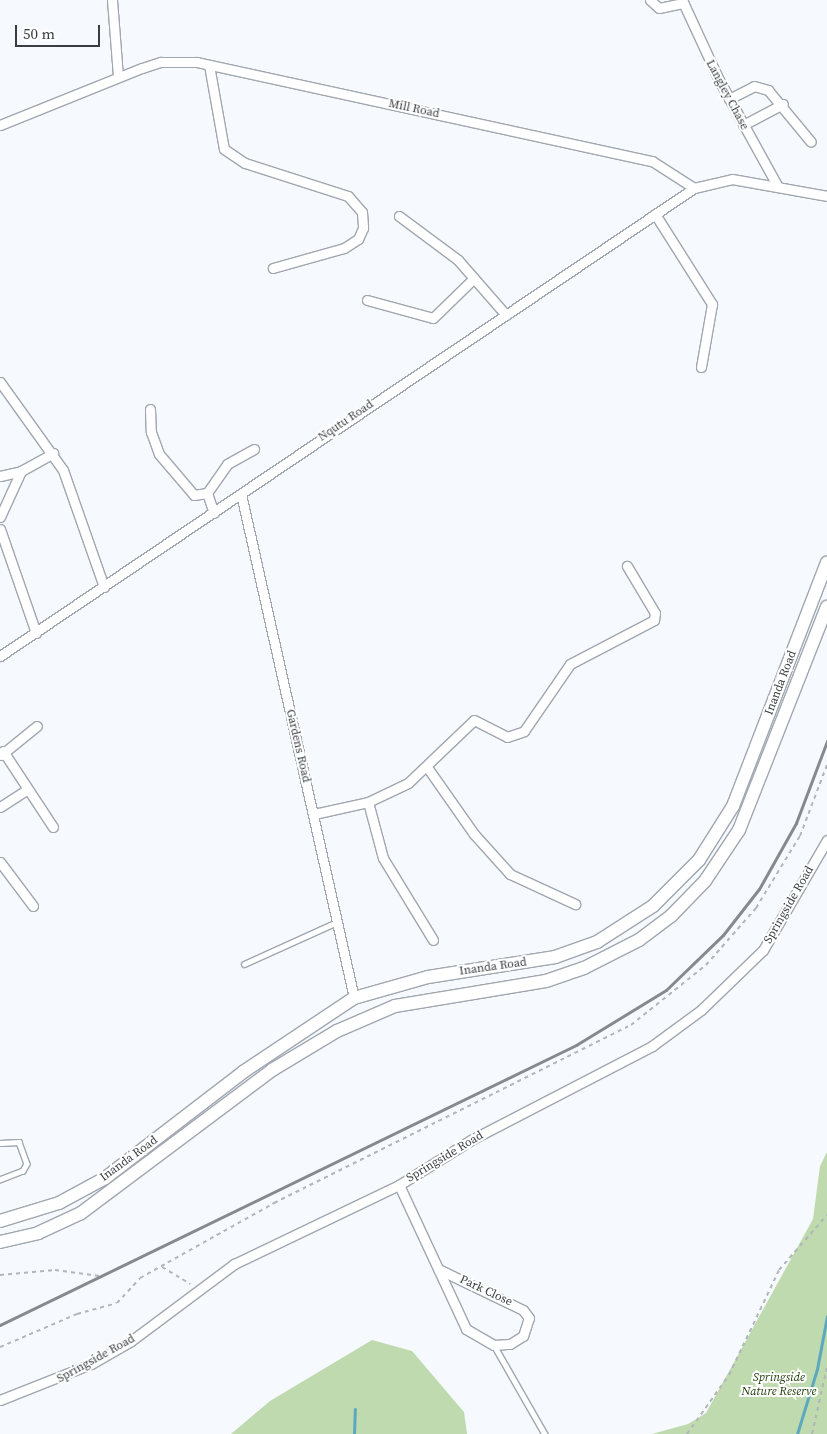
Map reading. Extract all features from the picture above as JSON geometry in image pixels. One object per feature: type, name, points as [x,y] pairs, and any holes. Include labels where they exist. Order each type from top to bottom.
[{"type":"main road","name":"Inanda Road","points":[[0,1221],[59,1203],[105,1178],[279,1046],[354,998],[428,977],[555,957],[625,927],[672,890],[710,846],[733,806],[827,562]]},
{"type":"main road","name":"Inanda Road","points":[[0,1242],[38,1233],[82,1213],[272,1070],[344,1027],[396,1006],[546,981],[584,968],[639,940],[664,921],[705,881],[739,830],[827,607]]},
{"type":"street","points":[[112,0],[118,77]]},
{"type":"street","points":[[650,0],[659,8],[682,2]]},
{"type":"street","name":"Langley Chase","points":[[682,2],[743,126],[778,187]]},
{"type":"street","name":"Mill Road","points":[[0,125],[118,77],[161,62],[209,65],[652,161],[694,188]]},
{"type":"street","points":[[209,65],[224,149],[245,162],[348,196],[362,212],[363,228],[358,239],[344,248],[273,268]]},
{"type":"street","points":[[729,99],[754,86],[768,90],[782,104],[811,142]]},
{"type":"street","points":[[743,126],[782,104]]},
{"type":"street","points":[[694,188],[732,179],[827,196]]},
{"type":"street","name":"Nqutu Road","points":[[0,656],[694,188]]},
{"type":"street","points":[[656,214],[712,304],[701,367]]},
{"type":"street","points":[[399,216],[458,260],[506,315]]},
{"type":"street","points":[[367,300],[433,318],[474,278]]},
{"type":"street","points":[[0,382],[53,454],[104,587]]},
{"type":"street","points":[[150,409],[150,432],[159,454],[191,493],[208,496]]},
{"type":"street","points":[[208,496],[227,464],[254,449]]},
{"type":"street","points":[[0,476],[21,471],[53,454]]},
{"type":"street","points":[[0,517],[21,471]]},
{"type":"street","name":"Gardens Road","points":[[241,494],[354,998]]},
{"type":"street","points":[[208,496],[214,512]]},
{"type":"street","points":[[0,529],[36,633]]},
{"type":"street","points":[[314,814],[368,802],[408,783],[427,767],[474,720],[507,737],[517,735],[570,664],[654,620],[655,612],[628,566]]},
{"type":"street","points":[[37,726],[2,754],[25,791],[52,827]]},
{"type":"street","points":[[427,767],[474,834],[510,874],[575,904]]},
{"type":"street","points":[[0,807],[25,791]]},
{"type":"street","points":[[368,802],[383,858],[433,940]]},
{"type":"street","name":"Springside Road","points":[[0,1400],[92,1364],[131,1341],[201,1286],[265,1247],[399,1185],[471,1140],[636,1057],[702,1010],[763,950],[827,840]]},
{"type":"street","points":[[0,862],[33,906]]},
{"type":"street","name":"Park Close","points":[[399,1185],[438,1269],[466,1329],[494,1345],[510,1344],[523,1336],[527,1314],[438,1269]]},
{"type":"lane","points":[[244,964],[337,922]]},
{"type":"lane","points":[[0,1143],[19,1142],[27,1164],[23,1171],[0,1180]]},
{"type":"lane","points":[[494,1345],[545,1434]]},
{"type":"path","points":[[0,1347],[77,1314],[117,1303],[140,1278],[274,1203],[601,1041],[669,998],[706,965],[756,908],[800,836],[827,765]]},
{"type":"path","points":[[687,1434],[728,1375],[779,1270],[827,1214]]},
{"type":"path","points":[[162,1267],[201,1286]]},
{"type":"path","points":[[0,1276],[55,1270],[100,1276]]},
{"type":"path","points":[[812,1434],[827,1367]]},
{"type":"green space","name":"Springside Nature Reserve","points":[[827,1152],[827,1434],[652,1434],[688,1424],[706,1413],[813,1219],[820,1166]]},
{"type":"green space","points":[[372,1340],[412,1351],[464,1412],[467,1434],[231,1434],[270,1401]]},
{"type":"waterway","points":[[797,1434],[817,1369],[827,1316]]},
{"type":"waterway","points":[[354,1434],[355,1409]]},
{"type":"railway","points":[[0,1325],[576,1045],[666,990],[723,935],[759,889],[796,823],[827,741]]}]
